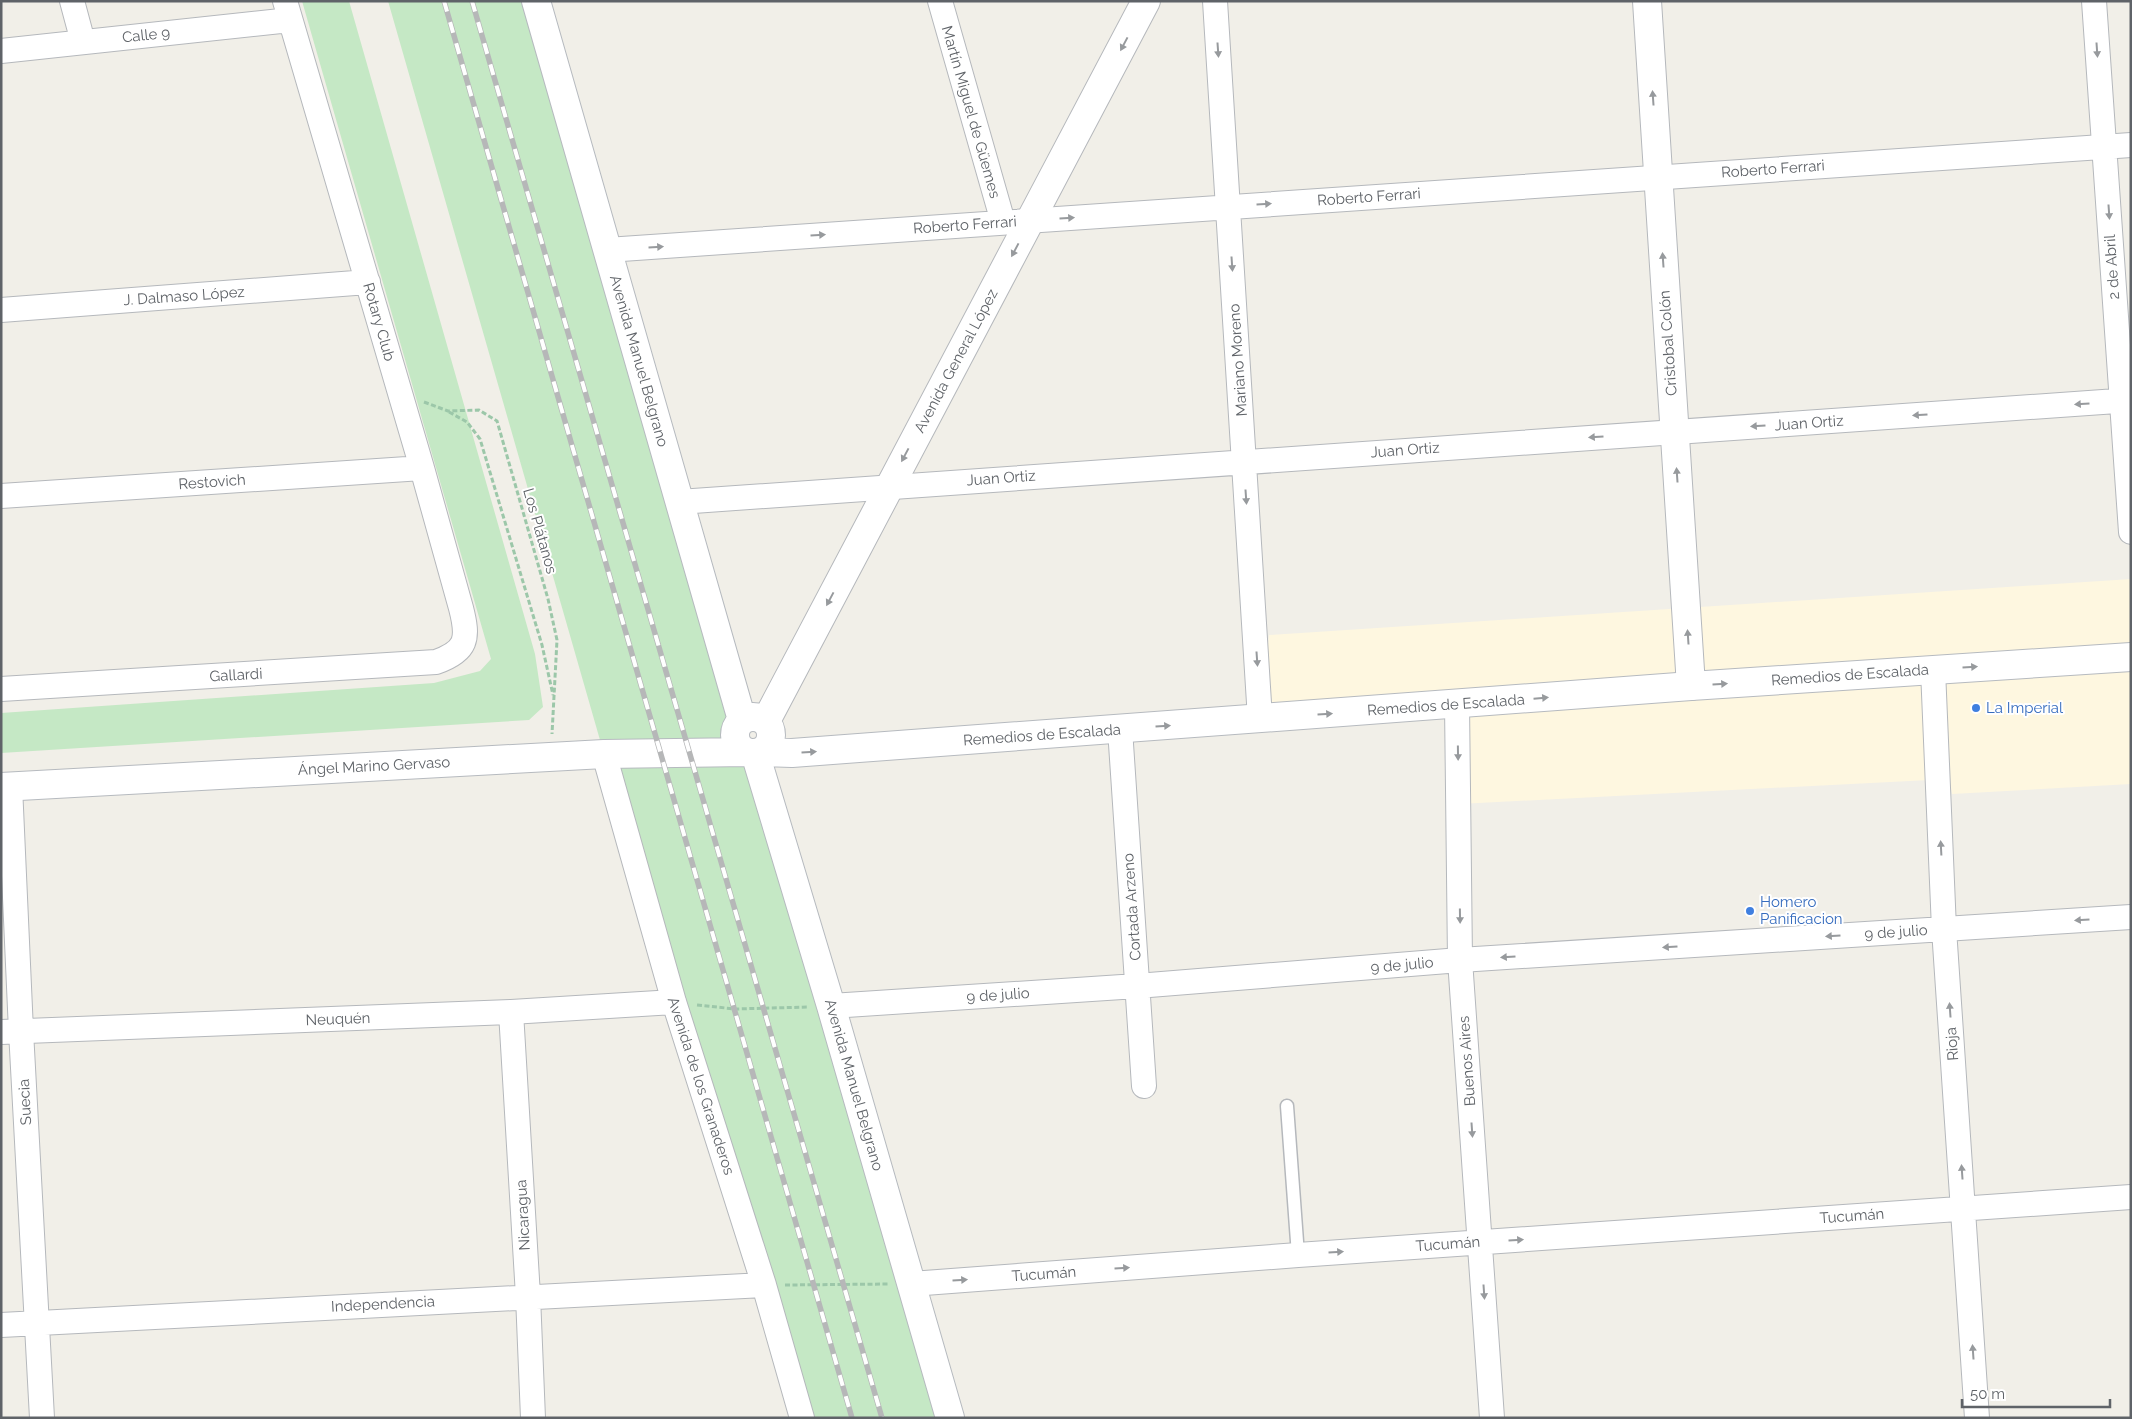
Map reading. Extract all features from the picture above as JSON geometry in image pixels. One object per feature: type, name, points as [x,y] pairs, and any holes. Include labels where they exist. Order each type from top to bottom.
[{"type":"main road","name":"Avenida Manuel Belgrano","points":[[536,1],[679,502],[754,721],[738,725],[735,738],[741,749],[754,752],[831,1006],[950,1418]]},
{"type":"main road","name":"Avenida General López","points":[[754,721],[889,486],[1146,1]]},
{"type":"main road","name":"Cristobal Colón","points":[[1646,1],[1691,686]]},
{"type":"main road","name":"Remedios de Escalada","points":[[754,752],[792,753],[1691,686],[2131,657]]},
{"type":"main road","name":"Ángel Marino Gervaso","points":[[6,786],[604,754],[754,752]]},
{"type":"street","points":[[72,1],[83,42]]},
{"type":"street","name":"Martín Miguel de Güemes","points":[[940,1],[1003,222]]},
{"type":"street","name":"Mariano Moreno","points":[[1215,1],[1260,719]]},
{"type":"street","name":"2 de Abril","points":[[2094,1],[2104,147],[2126,401],[2131,532]]},
{"type":"street","name":"Calle 9","points":[[1,51],[83,42],[287,11]]},
{"type":"street","name":"Rotary Club","points":[[287,11],[422,468],[466,627],[464,645]]},
{"type":"street","name":"Roberto Ferrari","points":[[607,250],[2131,145]]},
{"type":"street","name":"J. Dalmaso López","points":[[1,310],[368,282]]},
{"type":"street","name":"Juan Ortiz","points":[[679,502],[2126,401]]},
{"type":"street","name":"Restovich","points":[[1,496],[422,468]]},
{"type":"street","name":"Gallardi","points":[[1,689],[436,662],[453,656],[464,645]]},
{"type":"street","name":"Rioja","points":[[1933,670],[1944,929],[1977,1418]]},
{"type":"street","name":"Buenos Aires","points":[[1458,704],[1460,960],[1492,1418]]},
{"type":"street","name":"Cortada Arzeno","points":[[1120,729],[1144,1086]]},
{"type":"street","name":"Avenida de los Granaderos","points":[[604,754],[674,1002],[764,1285],[802,1418]]},
{"type":"street","name":"Suecia","points":[[6,786],[11,1032],[38,1324],[42,1418]]},
{"type":"street","name":"9 de julio","points":[[831,1006],[1137,986],[1460,960],[2131,917]]},
{"type":"street","name":"Neuquén","points":[[11,1032],[511,1012],[674,1002]]},
{"type":"street","name":"Nicaragua","points":[[511,1012],[528,1296],[533,1418]]},
{"type":"street","name":"Tucumán","points":[[911,1284],[2131,1197]]},
{"type":"street","name":"Independencia","points":[[1,1325],[764,1285]]},
{"type":"lane","points":[[1287,1106],[1298,1255]]},
{"type":"path","name":"Los Plátanos","points":[[400,392],[448,411],[467,422],[480,439],[542,645],[554,700]]},
{"type":"path","name":"Los Plátanos","points":[[448,411],[479,410],[496,421],[557,640],[550,757]]},
{"type":"path","points":[[674,1002],[735,1009],[831,1006]]},
{"type":"path","points":[[764,1285],[911,1284]]},
{"type":"shaded area","points":[[2131,579],[2131,784],[1952,794],[1949,779],[1459,804],[1457,704],[1260,719],[1269,635]]},
{"type":"green space","points":[[302,1],[349,1],[535,654],[543,707],[529,720],[1,753],[1,713],[434,683],[480,671],[491,659]]},
{"type":"green space","points":[[388,1],[536,1],[742,720],[755,753],[950,1418],[802,1418],[604,754]]},
{"type":"railway","points":[[444,1],[852,1418]]},
{"type":"railway","points":[[472,1],[882,1418]]},
{"type":"place","name":"La Imperial","points":[[1976,708]]},
{"type":"place","name":"Homero Panificacion","points":[[1750,911]]}]
